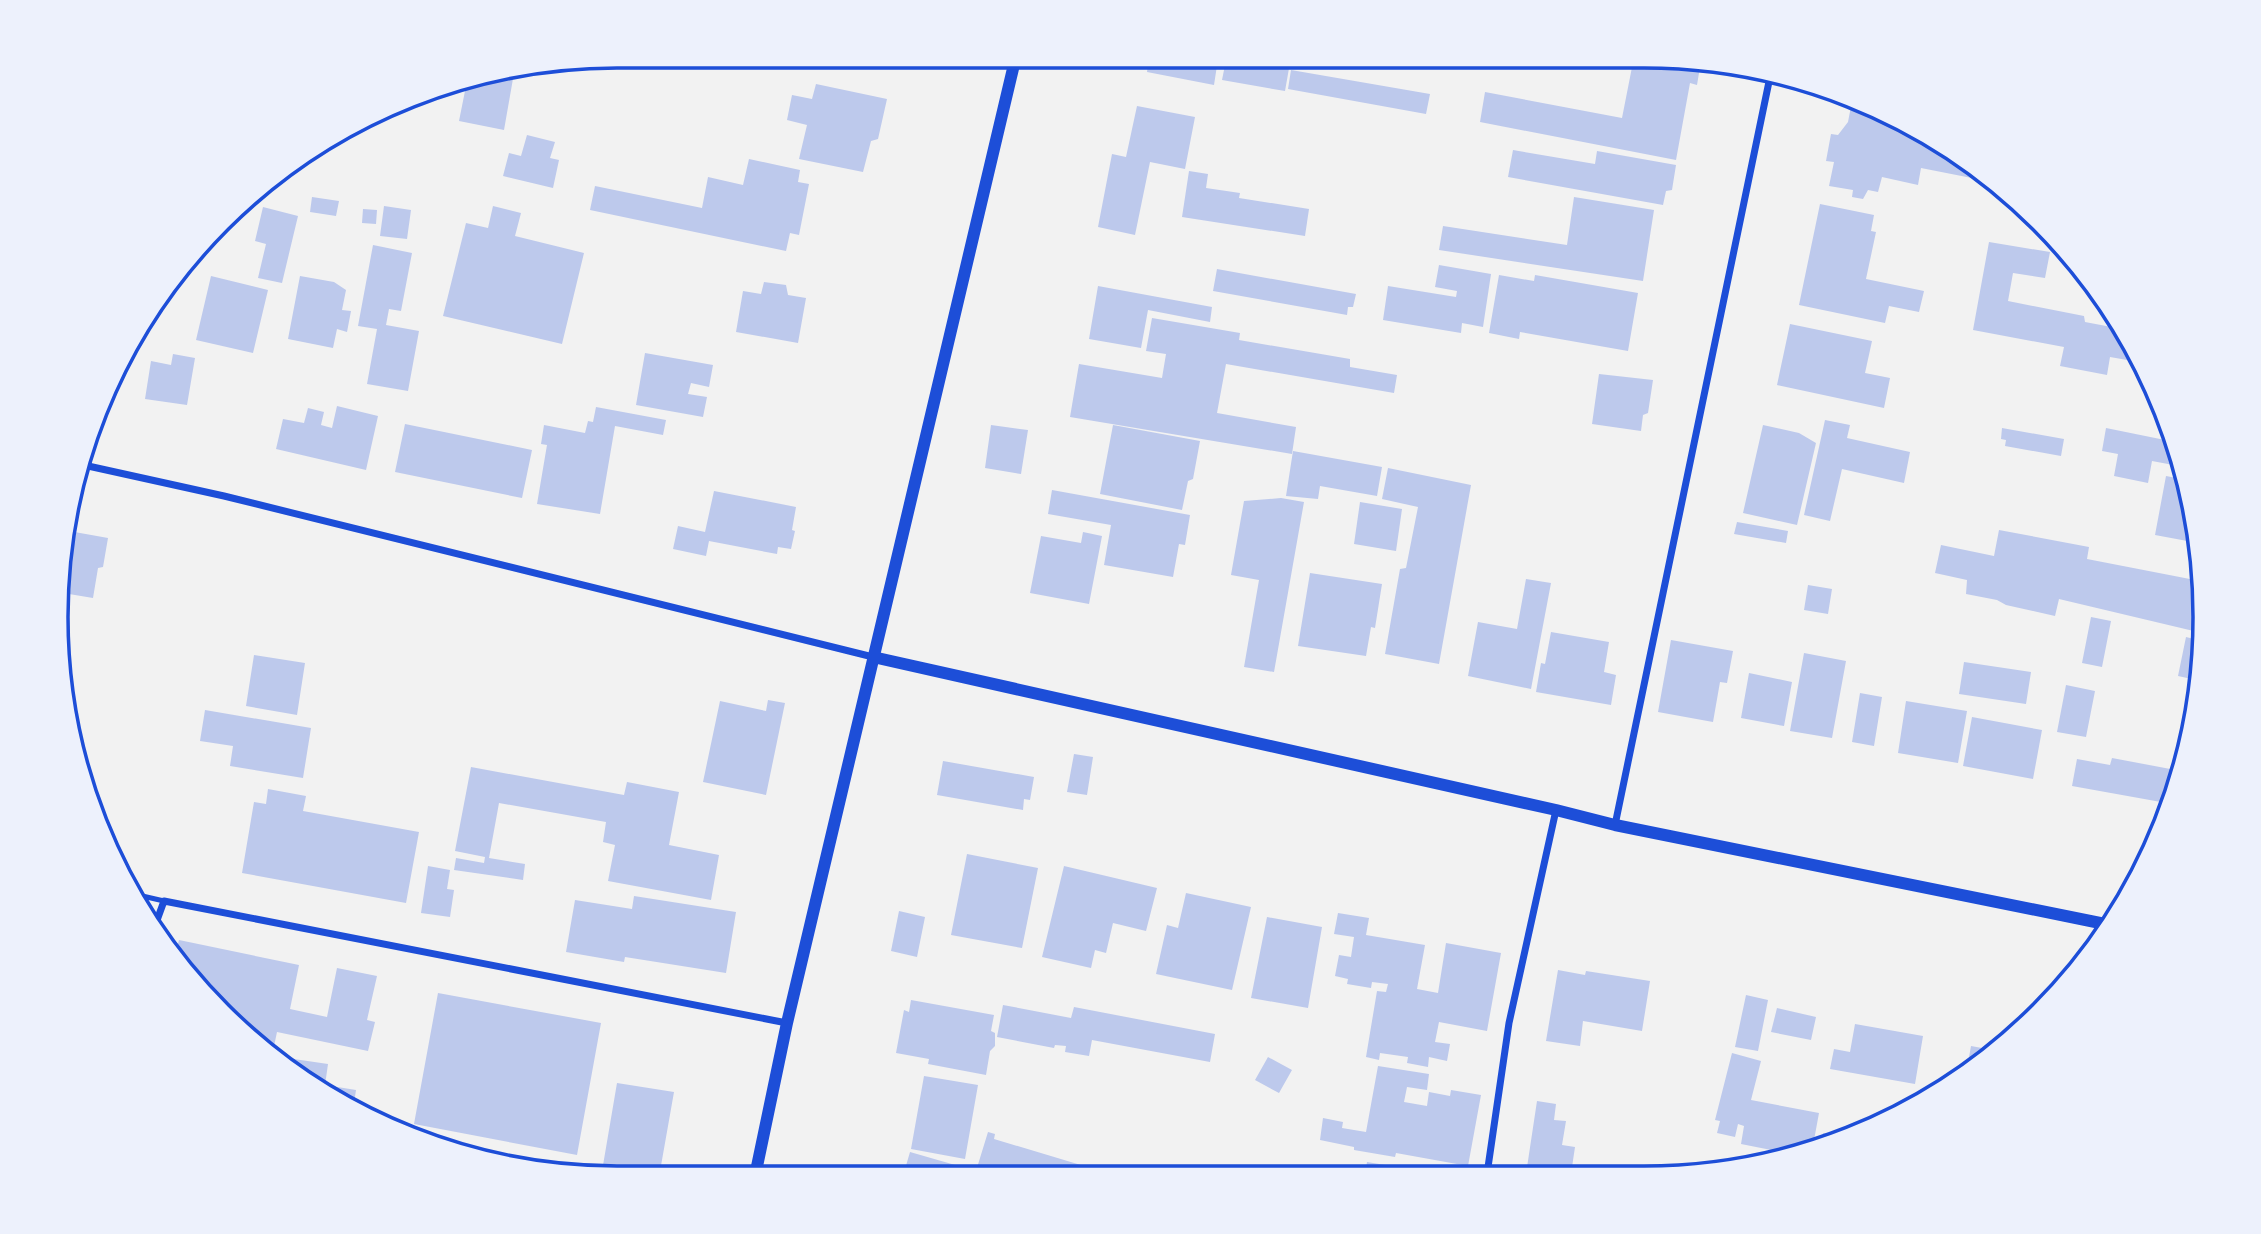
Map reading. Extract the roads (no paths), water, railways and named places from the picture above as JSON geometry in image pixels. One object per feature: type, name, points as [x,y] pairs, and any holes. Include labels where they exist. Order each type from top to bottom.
[{"type":"street","points":[[757,1166],[787,1023],[1013,68]]},
{"type":"street","points":[[1615,825],[1769,83]]},
{"type":"street","points":[[90,466],[224,496],[873,657],[1615,825],[2099,923]]},
{"type":"street","points":[[1488,1166],[1510,1023],[1556,810]]},
{"type":"street","points":[[158,917],[163,901],[787,1023]]},
{"type":"lane","points":[[146,897],[163,901]]}]
